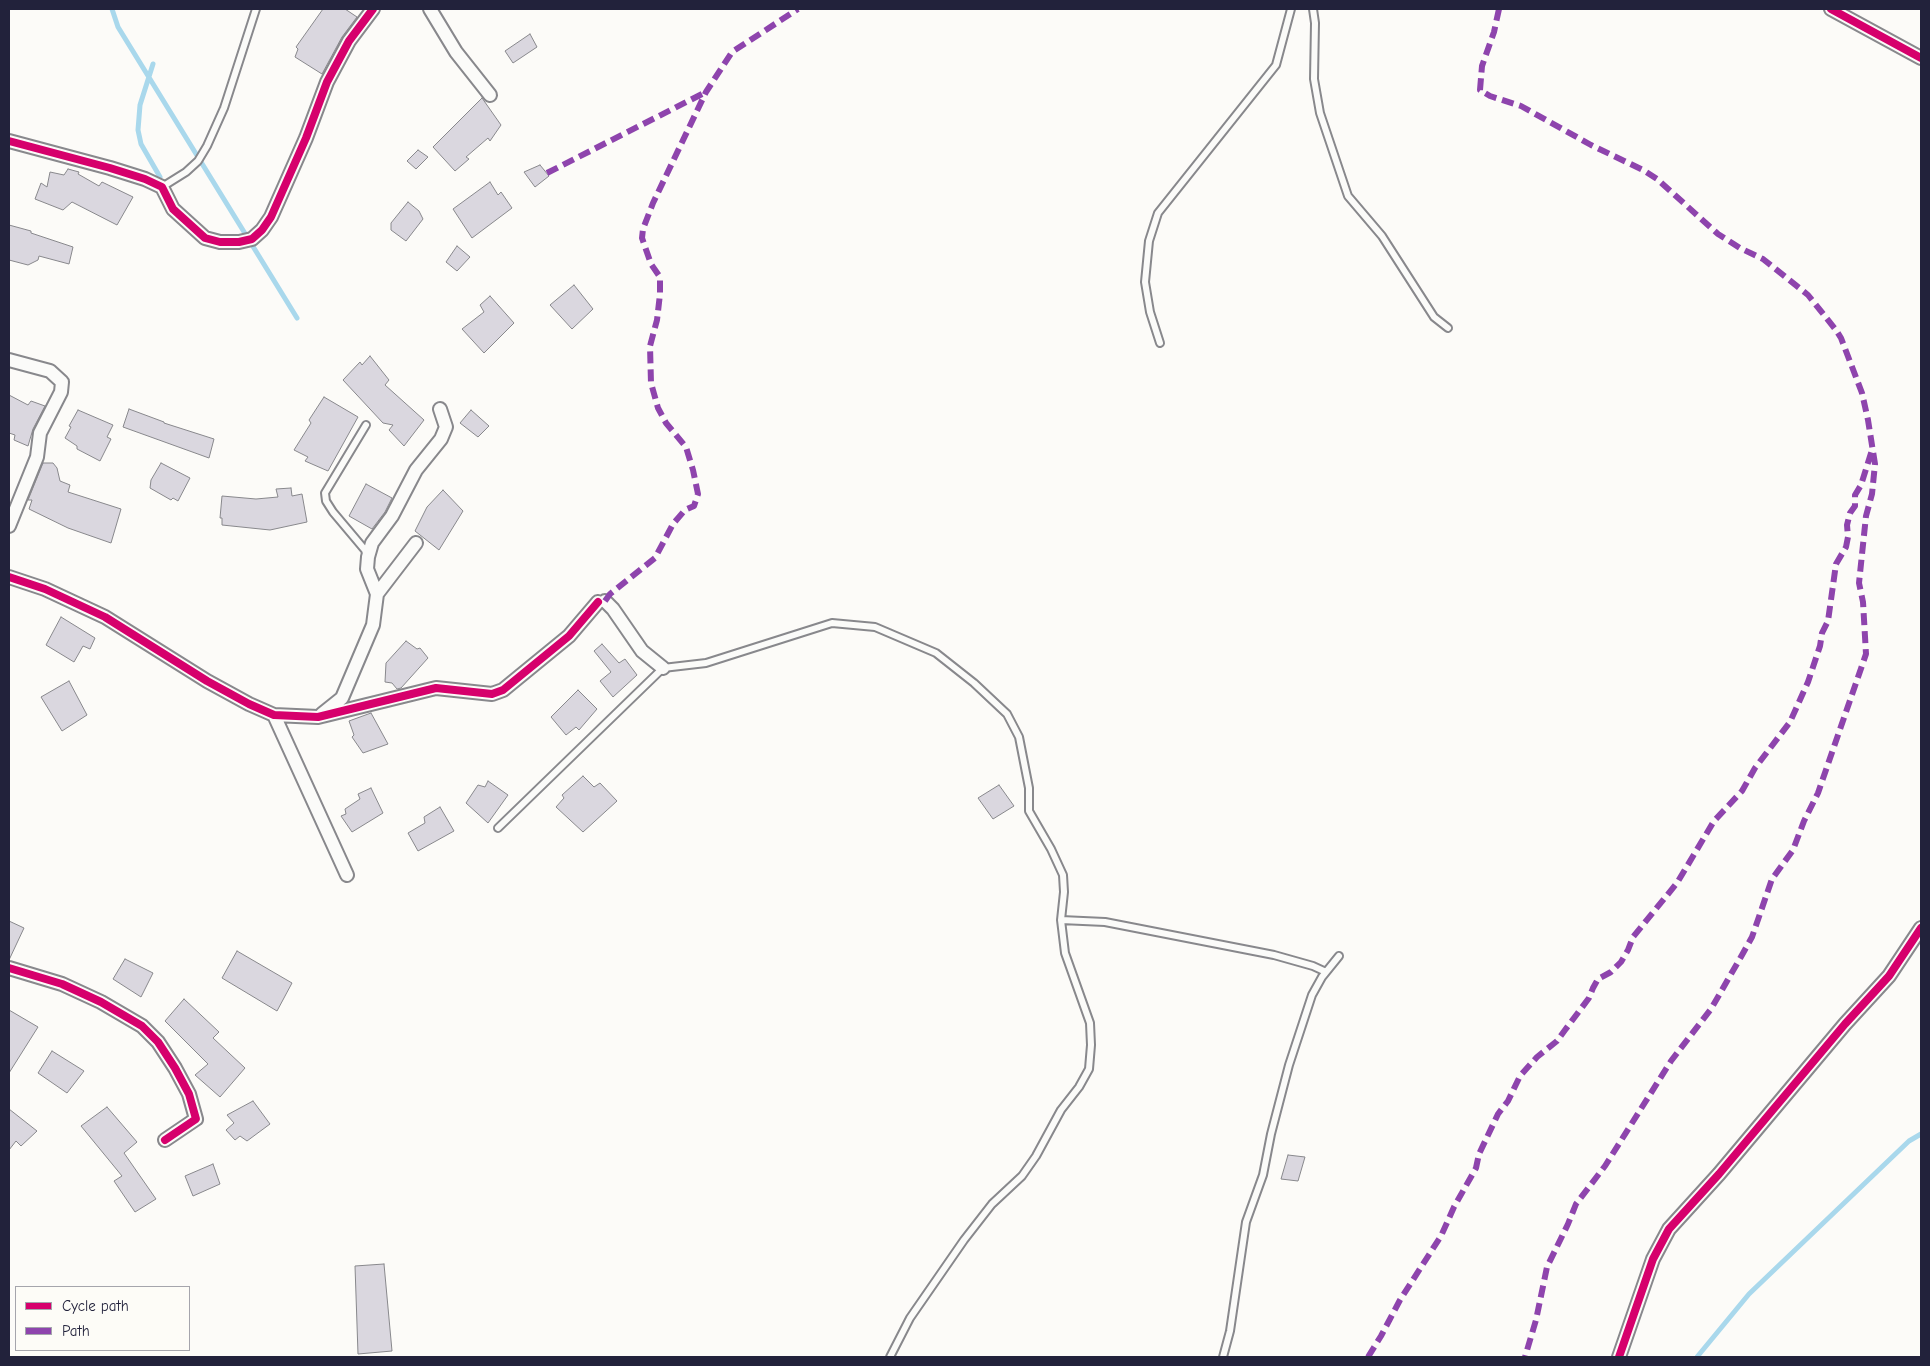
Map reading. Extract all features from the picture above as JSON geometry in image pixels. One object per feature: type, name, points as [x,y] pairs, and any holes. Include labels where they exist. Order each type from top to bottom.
[{"type":"street","points":[[9,141],[110,168],[145,179],[162,187],[172,209],[205,238],[220,242],[238,242],[252,239],[262,230],[270,217],[306,138],[327,82],[349,41],[373,9]]},
{"type":"street","points":[[430,9],[456,52],[490,95]]},
{"type":"street","points":[[1831,9],[1921,58]]},
{"type":"street","points":[[9,360],[50,371],[62,382],[61,392],[40,433],[37,457],[9,526]]},
{"type":"street","points":[[318,717],[342,698],[373,625],[377,594],[367,569],[372,543],[392,516],[416,470],[442,439],[446,427],[440,409]]},
{"type":"street","points":[[377,594],[416,543]]},
{"type":"street","points":[[9,578],[45,589],[105,617],[248,704],[274,714],[318,717],[436,688],[492,694],[503,690],[569,636],[601,602],[613,609],[642,651],[663,668]]},
{"type":"street","points":[[274,714],[347,875]]},
{"type":"street","points":[[1618,1357],[1654,1259],[1669,1229],[1845,1024],[1890,976],[1921,928]]},
{"type":"street","points":[[9,968],[62,984],[101,1002],[142,1026],[158,1042],[189,1094],[196,1119],[165,1140]]},
{"type":"lane","points":[[162,187],[186,172],[198,161],[207,146],[224,108],[256,9]]},
{"type":"lane","points":[[1160,343],[1150,312],[1145,282],[1149,241],[1158,213],[1276,65],[1291,9]]},
{"type":"lane","points":[[1313,9],[1315,22],[1314,79],[1320,113],[1348,196],[1382,236],[1434,317],[1448,328]]},
{"type":"lane","points":[[366,425],[325,493],[326,501],[333,512],[368,557]]},
{"type":"lane","points":[[498,828],[663,668],[706,663],[832,622],[875,627],[936,653],[1007,714],[1019,737],[1029,788],[1028,810],[1051,849],[1063,875],[1064,892],[1061,920],[1065,953],[1090,1023],[1089,1069],[1079,1087],[1060,1110],[1036,1156],[1022,1176],[992,1204],[964,1240],[910,1318],[890,1357]]},
{"type":"lane","points":[[1061,920],[1105,922],[1274,955],[1313,966],[1326,972]]},
{"type":"lane","points":[[1223,1357],[1230,1332],[1246,1222],[1263,1175],[1284,1081],[1312,996],[1326,972],[1339,956]]},
{"type":"building","points":[[323,9],[345,9],[357,17],[342,37],[322,74],[295,57],[298,49],[296,47]]},
{"type":"building","points":[[530,34],[537,47],[513,63],[505,51]]},
{"type":"building","points":[[482,98],[501,125],[490,141],[488,138],[466,157],[469,159],[455,171],[433,147]]},
{"type":"building","points":[[418,150],[428,157],[416,169],[407,161]]},
{"type":"building","points":[[540,165],[549,176],[535,187],[524,172]]},
{"type":"building","points":[[68,169],[79,172],[78,174],[99,186],[102,182],[133,197],[117,225],[72,202],[63,210],[35,199],[41,183],[47,187],[50,172],[64,175]]},
{"type":"building","points":[[490,182],[498,195],[501,192],[512,208],[472,238],[453,209]]},
{"type":"building","points":[[408,202],[419,211],[423,219],[406,241],[391,230],[391,223]]},
{"type":"building","points":[[9,225],[73,247],[69,264],[39,256],[38,260],[28,265],[9,260]]},
{"type":"building","points":[[457,246],[470,257],[457,271],[446,262]]},
{"type":"building","points":[[574,285],[593,309],[572,329],[550,305]]},
{"type":"building","points":[[490,296],[514,323],[484,353],[462,329],[484,312],[480,305]]},
{"type":"building","points":[[370,356],[389,380],[385,385],[424,420],[404,446],[389,430],[393,425],[383,423],[343,380],[360,362],[362,365]]},
{"type":"building","points":[[9,395],[28,405],[31,401],[45,406],[33,429],[28,446],[14,440],[15,435],[9,433]]},
{"type":"building","points":[[324,397],[358,417],[328,471],[305,461],[308,457],[294,450],[311,423],[309,420]]},
{"type":"building","points":[[129,409],[164,423],[214,439],[209,458],[123,427]]},
{"type":"building","points":[[78,410],[113,425],[107,437],[111,439],[100,461],[77,449],[77,446],[65,438]]},
{"type":"building","points":[[471,410],[489,426],[478,437],[460,423]]},
{"type":"building","points":[[43,463],[53,463],[57,468],[60,481],[70,485],[68,492],[121,509],[111,543],[68,528],[29,509],[32,500],[28,500]]},
{"type":"building","points":[[161,463],[190,478],[178,501],[173,498],[171,500],[150,488],[151,480]]},
{"type":"building","points":[[366,484],[392,498],[385,512],[372,529],[349,516]]},
{"type":"building","points":[[291,488],[292,496],[302,494],[307,522],[270,530],[222,525],[222,518],[220,518],[222,496],[256,499],[278,497],[276,489]]},
{"type":"building","points":[[443,490],[463,511],[439,550],[415,531],[427,507]]},
{"type":"building","points":[[61,617],[95,638],[90,649],[83,646],[74,662],[46,645]]},
{"type":"building","points":[[406,641],[417,649],[420,648],[428,658],[401,688],[397,689],[392,683],[385,682],[386,663]]},
{"type":"building","points":[[602,644],[619,663],[625,659],[637,675],[613,697],[600,681],[611,672],[594,651]]},
{"type":"building","points":[[69,681],[87,715],[62,731],[41,697]]},
{"type":"building","points":[[578,690],[597,709],[579,730],[576,727],[566,735],[551,717]]},
{"type":"building","points":[[371,713],[388,744],[363,753],[352,737],[354,735],[349,721]]},
{"type":"building","points":[[583,776],[594,787],[600,783],[617,801],[583,832],[556,807],[564,798],[562,795]]},
{"type":"building","points":[[488,781],[508,795],[488,823],[466,803],[478,785],[485,787]]},
{"type":"building","points":[[999,785],[1014,806],[993,819],[978,798]]},
{"type":"building","points":[[371,788],[383,813],[352,832],[341,816],[346,814],[345,809],[360,799],[358,794]]},
{"type":"building","points":[[440,807],[454,831],[418,851],[408,833],[425,823],[424,817]]},
{"type":"building","points":[[9,921],[24,928],[9,960]]},
{"type":"building","points":[[237,951],[292,983],[277,1011],[222,978]]},
{"type":"building","points":[[125,959],[153,973],[141,997],[113,979]]},
{"type":"building","points":[[184,999],[219,1032],[213,1038],[245,1068],[220,1097],[195,1075],[208,1064],[165,1021]]},
{"type":"building","points":[[9,1010],[38,1027],[9,1073]]},
{"type":"building","points":[[52,1051],[84,1071],[67,1093],[38,1073]]},
{"type":"building","points":[[253,1101],[270,1124],[247,1141],[240,1136],[235,1140],[226,1130],[234,1123],[227,1115]]},
{"type":"building","points":[[107,1107],[137,1142],[124,1153],[156,1199],[135,1212],[114,1181],[122,1176],[81,1126]]},
{"type":"building","points":[[9,1109],[37,1131],[21,1146],[16,1141],[9,1150]]},
{"type":"building","points":[[1288,1155],[1305,1157],[1298,1181],[1281,1179]]},
{"type":"building","points":[[213,1164],[220,1184],[193,1196],[185,1176]]},
{"type":"building","points":[[384,1264],[392,1351],[358,1354],[355,1266]]},
{"type":"waterway","points":[[112,9],[118,27],[297,318]]},
{"type":"waterway","points":[[153,64],[140,105],[138,130],[141,144],[160,177]]},
{"type":"waterway","points":[[1697,1357],[1749,1294],[1909,1141],[1921,1134]]},
{"type":"marked path","points":[[605,601],[610,594],[655,558],[673,524],[685,510],[694,506],[698,494],[686,447],[666,423],[658,408],[651,383],[650,346],[657,320],[660,277],[651,264],[642,238],[643,229],[653,203],[706,92],[732,52],[798,9]]},
{"type":"marked path","points":[[1499,9],[1494,32],[1482,66],[1480,90],[1490,96],[1521,106],[1591,145],[1643,170],[1657,179],[1718,234],[1740,248],[1763,259],[1808,295],[1841,338],[1862,393],[1875,464],[1872,494],[1866,516],[1859,583],[1863,602],[1866,654],[1818,793],[1804,821],[1793,850],[1772,879],[1752,937],[1711,1009],[1671,1061],[1605,1166],[1576,1204],[1547,1267],[1536,1320],[1525,1357]]},
{"type":"marked path","points":[[547,173],[706,92]]},
{"type":"marked path","points":[[1368,1357],[1400,1300],[1441,1236],[1454,1207],[1476,1168],[1479,1154],[1498,1114],[1508,1101],[1520,1076],[1537,1057],[1557,1041],[1589,998],[1598,979],[1611,972],[1621,962],[1633,937],[1677,883],[1714,821],[1742,791],[1755,768],[1790,722],[1808,682],[1820,646],[1822,633],[1828,621],[1836,564],[1846,547],[1848,537],[1847,525],[1850,513],[1855,506],[1855,495],[1861,485],[1872,450]]},
{"type":"cycle path","points":[[9,141],[110,168],[145,179],[162,187],[173,209],[205,238],[220,242],[239,242],[252,239],[262,230],[271,217],[306,138],[327,82],[349,41],[373,9]]},
{"type":"cycle path","points":[[1831,9],[1921,58]]},
{"type":"cycle path","points":[[9,577],[45,589],[105,617],[207,681],[249,704],[274,715],[318,717],[436,688],[492,694],[503,690],[569,636],[598,602]]},
{"type":"cycle path","points":[[1619,1357],[1653,1259],[1669,1229],[1719,1174],[1845,1024],[1889,976],[1921,928]]},
{"type":"cycle path","points":[[9,968],[62,984],[101,1002],[142,1026],[158,1042],[189,1094],[196,1119],[165,1140]]}]
